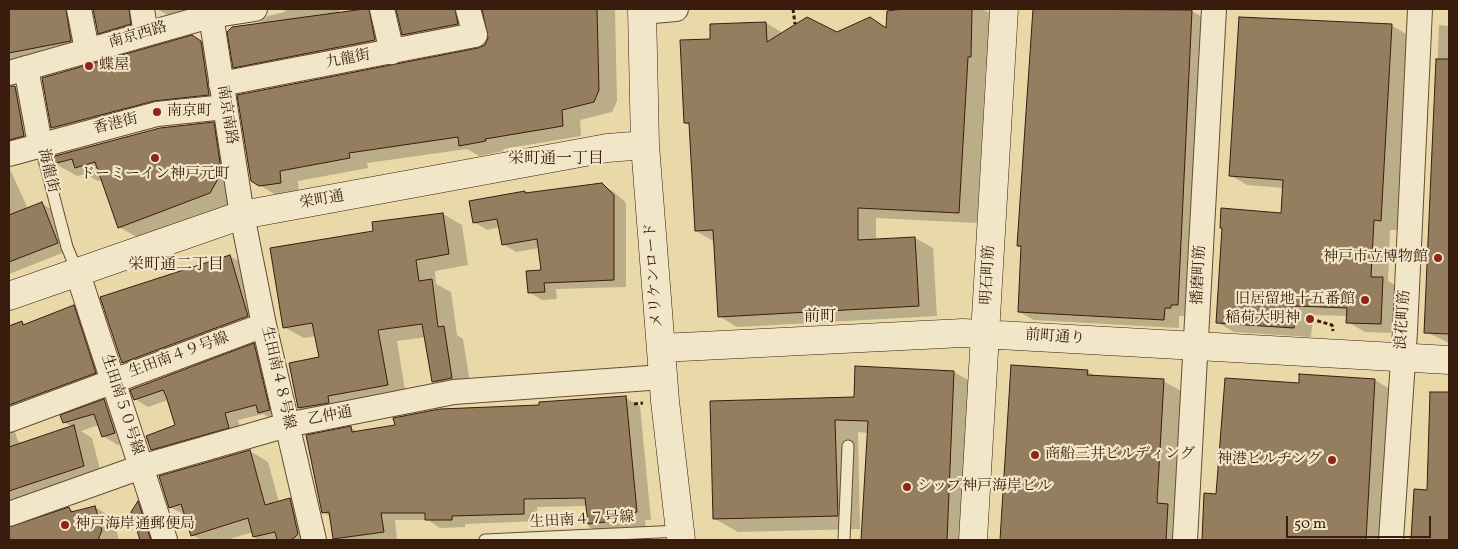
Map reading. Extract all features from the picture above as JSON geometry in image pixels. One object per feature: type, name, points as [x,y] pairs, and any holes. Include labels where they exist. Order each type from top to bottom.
[{"type":"street","points":[[79,9],[87,50]]},
{"type":"street","points":[[142,9],[146,34]]},
{"type":"street","name":"南京西路","points":[[17,70],[146,34],[210,12],[255,9]]},
{"type":"street","points":[[382,9],[392,52]]},
{"type":"street","name":"九龍街","points":[[221,84],[475,35],[468,9]]},
{"type":"street","points":[[642,10],[676,9]]},
{"type":"street","name":"明石町筋","points":[[973,540],[1004,9]]},
{"type":"street","name":"播磨町筋","points":[[1185,540],[1214,9]]},
{"type":"street","name":"浪花町筋","points":[[1391,540],[1405,331],[1420,9]]},
{"type":"street","name":"メリケンロード","points":[[642,10],[645,145],[661,348],[680,536]]},
{"type":"street","name":"南京南路","points":[[210,12],[242,215]]},
{"type":"street","name":"海龍街","points":[[17,70],[40,144]]},
{"type":"street","name":"香港街","points":[[9,154],[40,144],[157,114],[225,107]]},
{"type":"street","name":"栄町通","points":[[9,296],[242,215],[607,148],[645,145]]},
{"type":"street","name":"生田南４８号線","points":[[242,215],[264,325],[314,540]]},
{"type":"street","name":"生田南５０号線","points":[[77,271],[165,540]]},
{"type":"street","name":"生田南４９号線","points":[[9,420],[264,325]]},
{"type":"street","name":"前町通り","points":[[661,348],[953,334],[1449,360]]},
{"type":"street","name":"乙仲通","points":[[9,514],[141,467],[288,425],[454,392],[664,377]]},
{"type":"lane","name":"海龍街","points":[[40,144],[67,247],[77,271]]},
{"type":"lane","points":[[844,540],[848,446]]},
{"type":"lane","name":"生田南４７号線","points":[[485,540],[680,536]]},
{"type":"path","points":[[793,9],[795,24]]},
{"type":"path","points":[[1311,319],[1332,325],[1333,332]]},
{"type":"building","points":[[9,9],[66,9],[71,41],[9,53]]},
{"type":"building","points":[[93,9],[129,9],[131,24],[98,34]]},
{"type":"building","points":[[369,9],[375,40],[233,68],[227,32],[232,27]]},
{"type":"building","points":[[396,9],[455,9],[458,24],[402,35]]},
{"type":"building","points":[[482,9],[597,9],[599,90],[594,102],[562,110],[563,126],[485,139],[486,141],[459,146],[458,137],[349,153],[350,158],[280,171],[281,183],[259,186],[251,181],[237,95],[478,48],[485,45],[488,38]]},
{"type":"building","points":[[903,9],[972,9],[971,57],[968,57],[959,213],[858,208],[858,240],[915,237],[919,306],[718,317],[713,230],[695,231],[689,123],[684,123],[680,40],[710,39],[710,24],[766,22],[767,42],[807,17],[837,32],[870,17],[886,28],[887,11]]},
{"type":"building","points":[[1033,9],[1192,10],[1178,305],[1171,305],[1171,308],[1165,308],[1164,320],[1018,312],[1021,246],[1017,246]]},
{"type":"building","points":[[1239,17],[1392,24],[1381,221],[1374,220],[1371,277],[1383,277],[1381,324],[1346,323],[1347,308],[1296,306],[1294,328],[1216,323],[1222,228],[1220,228],[1221,208],[1281,213],[1283,180],[1229,176]]},
{"type":"building","points":[[192,35],[201,41],[209,95],[154,101],[51,128],[42,78]]},
{"type":"building","name":"神戸市立博物館","points":[[1436,59],[1449,59],[1449,334],[1424,333]]},
{"type":"building","points":[[9,86],[15,86],[24,136],[9,140]]},
{"type":"building","name":"ドーミーイン神戸元町","points":[[214,122],[222,176],[219,177],[210,193],[118,228],[95,162],[75,168],[72,159],[53,164],[51,157],[160,128]]},
{"type":"building","points":[[602,183],[614,195],[614,280],[544,283],[545,292],[528,293],[526,271],[541,270],[537,239],[502,245],[497,219],[473,223],[469,201],[525,191],[525,193]]},
{"type":"building","points":[[42,202],[58,243],[9,262],[9,215]]},
{"type":"building","points":[[443,213],[449,254],[416,260],[419,281],[432,279],[438,327],[444,326],[452,378],[432,382],[422,324],[378,330],[388,385],[328,396],[329,403],[298,408],[289,363],[319,357],[312,323],[283,328],[270,248],[373,231],[372,222]]},
{"type":"building","points":[[230,255],[248,316],[122,363],[100,297]]},
{"type":"building","points":[[74,305],[96,373],[9,405],[9,326],[22,321],[23,325]]},
{"type":"building","points":[[254,343],[270,410],[258,413],[256,405],[225,413],[229,428],[151,450],[146,436],[175,425],[166,396],[163,390],[134,400],[130,390]]},
{"type":"building","points":[[1011,365],[1088,370],[1087,375],[1164,379],[1157,503],[1168,504],[1166,540],[1000,540]]},
{"type":"building","points":[[855,366],[954,371],[947,540],[861,540],[868,421],[835,420],[838,516],[713,519],[710,401],[854,397]]},
{"type":"building","points":[[1299,374],[1375,379],[1366,540],[1202,540],[1204,493],[1216,494],[1225,378],[1299,383]]},
{"type":"building","points":[[1430,392],[1449,392],[1449,540],[1411,540],[1414,489],[1427,490]]},
{"type":"building","points":[[626,396],[637,512],[631,513],[632,519],[588,524],[585,498],[524,499],[524,514],[452,516],[452,520],[425,520],[425,513],[381,513],[384,532],[333,539],[329,512],[322,513],[306,435],[351,426],[352,432],[395,425],[393,418],[440,409],[539,405],[539,402]]},
{"type":"building","points":[[104,399],[115,433],[102,437],[94,414],[63,423],[60,415]]},
{"type":"building","points":[[74,425],[84,466],[9,491],[9,447]]},
{"type":"building","points":[[250,450],[265,505],[290,498],[298,534],[293,539],[287,540],[277,540],[275,532],[253,537],[248,518],[191,536],[181,504],[169,508],[159,476]]},
{"type":"building","points":[[138,501],[151,540],[140,540],[131,512]]},
{"type":"building","points":[[95,506],[102,530],[98,540],[9,540],[9,527],[69,507],[71,512]]},
{"type":"place","name":"蝶屋","points":[[89,66]]},
{"type":"place","name":"南京町","points":[[157,112]]},
{"type":"place","name":"ドーミーイン神戸元町","points":[[155,158]]},
{"type":"place","name":"神戸市立博物館","points":[[1438,258]]},
{"type":"place","name":"旧居留地十五番館","points":[[1365,300]]},
{"type":"place","name":"稲荷大明神","points":[[1310,319]]},
{"type":"place","name":"商船三井ビルディング","points":[[1035,455]]},
{"type":"place","name":"神港ビルヂング","points":[[1332,460]]},
{"type":"place","name":"シップ神戸海岸ビル","points":[[907,487]]},
{"type":"place","name":"神戸海岸通郵便局","points":[[65,525]]},
{"type":"district","name":"栄町通一丁目","points":[[556,160]]},
{"type":"district","name":"栄町通二丁目","points":[[176,266]]},
{"type":"district","name":"前町","points":[[820,318]]}]
